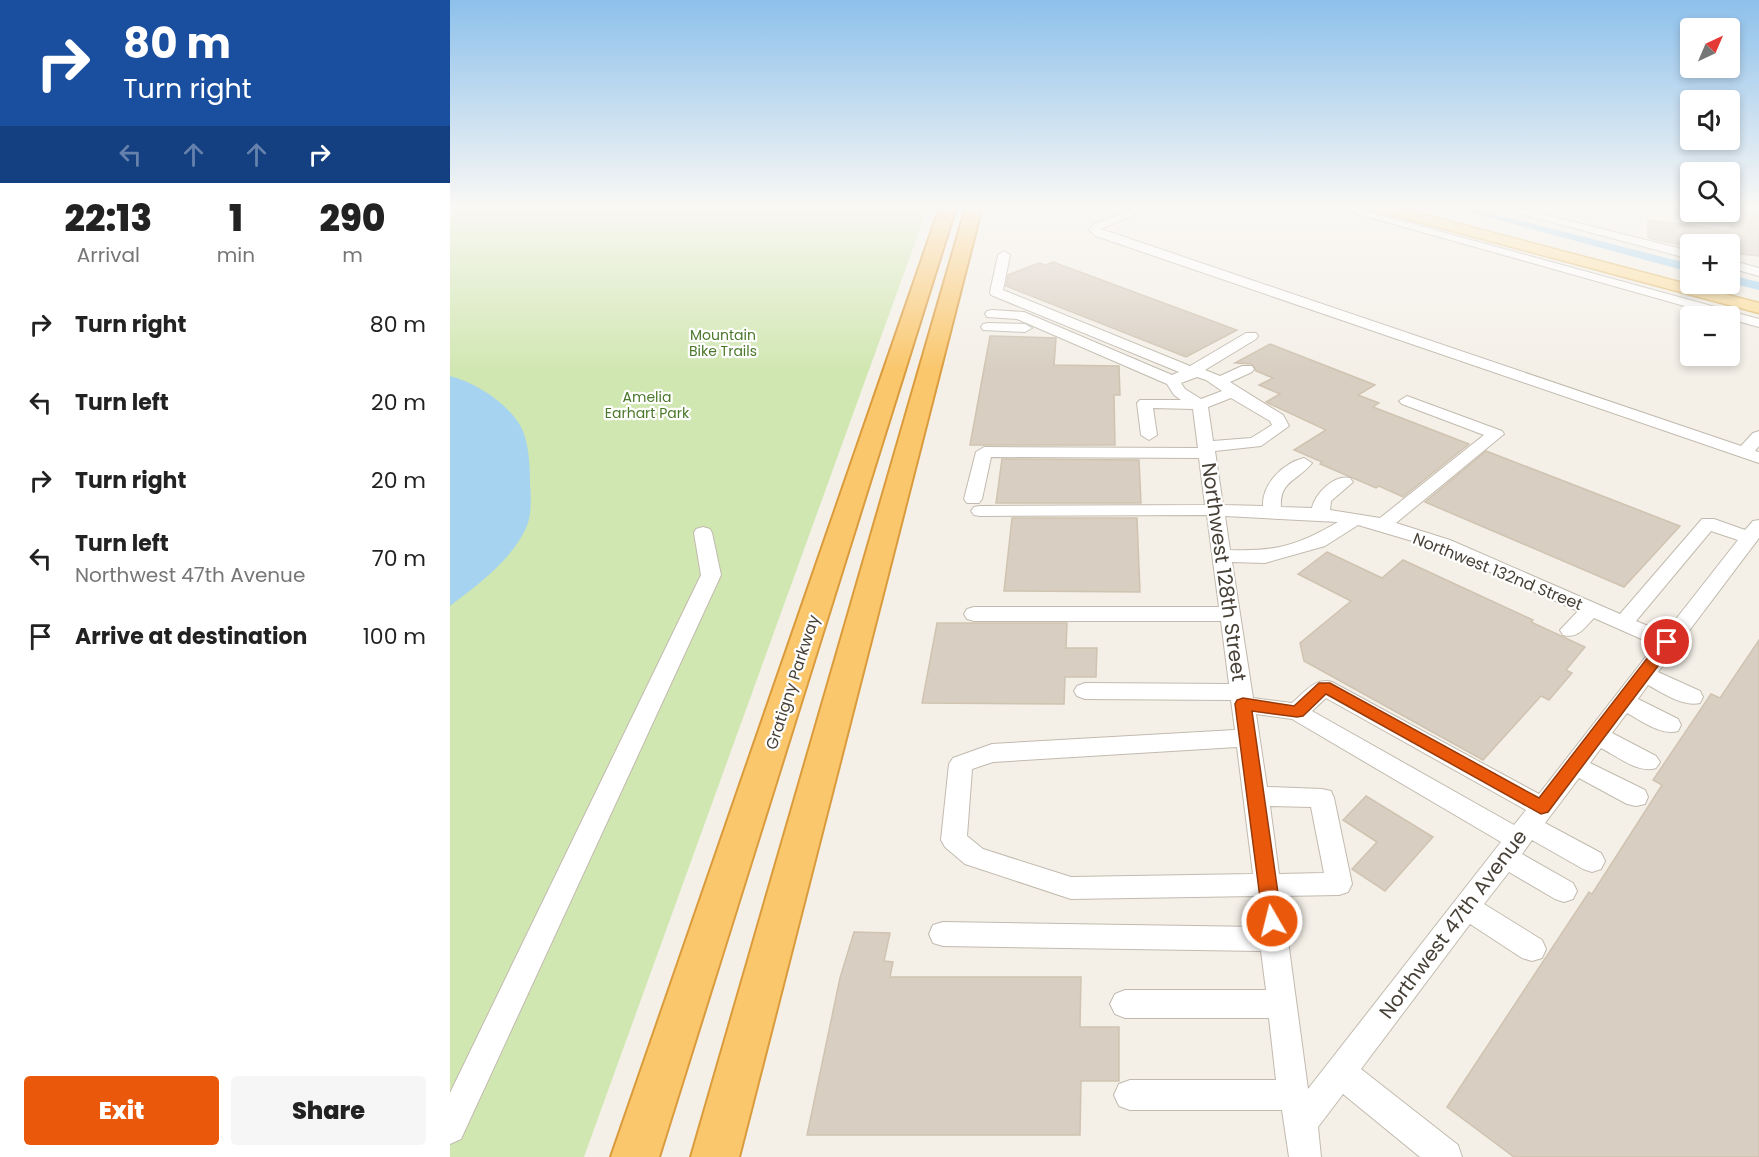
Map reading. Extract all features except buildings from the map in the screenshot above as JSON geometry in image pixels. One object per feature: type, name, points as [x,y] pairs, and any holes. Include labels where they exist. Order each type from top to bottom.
[{"type":"highway","name":"Gratigny Parkway","points":[[635,1157],[930,261]]},
{"type":"highway","points":[[715,1157],[959,261]]},
{"type":"main road","points":[[1580,261],[1759,308]]},
{"type":"main road","points":[[1611,261],[1680,279]]},
{"type":"main road","points":[[1735,294],[1759,300]]},
{"type":"street","points":[[1003,261],[996,292],[1191,372],[1212,376],[1277,418],[1281,426],[1255,443],[1206,450]]},
{"type":"street","points":[[1179,261],[1751,455],[1759,435]]},
{"type":"street","points":[[1534,261],[1759,323]]},
{"type":"street","points":[[1567,270],[1580,261]]},
{"type":"street","points":[[1740,267],[1759,272]]},
{"type":"street","points":[[990,321],[1018,315],[1173,381],[1179,393],[1200,410]]},
{"type":"street","points":[[1173,381],[1251,336]]},
{"type":"street","points":[[1149,435],[1145,403],[1200,410],[1247,369]]},
{"type":"street","points":[[1383,525],[1496,434],[1407,401]]},
{"type":"street","name":"Northwest 128th Street","points":[[1200,410],[1216,510],[1305,1157]]},
{"type":"street","name":"Northwest 132nd Street","points":[[1206,450],[984,452],[976,505],[1273,512],[1320,514],[1356,519],[1443,544],[1667,642]]},
{"type":"street","points":[[1273,512],[1271,498],[1278,484],[1304,463]]},
{"type":"street","points":[[1320,514],[1323,499],[1344,482]]},
{"type":"street","points":[[1222,556],[1265,557],[1318,542],[1356,519]]},
{"type":"street","points":[[1623,623],[1708,523],[1754,532]]},
{"type":"street","name":"Northwest 47th Avenue","points":[[1297,1109],[1340,1072],[1667,642],[1754,532]]},
{"type":"street","points":[[450,1128],[711,575],[703,534]]},
{"type":"street","points":[[1570,630],[1591,609]]},
{"type":"street","points":[[974,614],[1230,614]]},
{"type":"street","points":[[1643,674],[1692,697]]},
{"type":"street","points":[[1297,712],[1324,687],[1523,832],[1564,891]]},
{"type":"street","points":[[1085,691],[1242,698],[1297,712],[1523,832],[1592,861]]},
{"type":"street","points":[[1622,702],[1670,725]]},
{"type":"street","points":[[1596,735],[1648,762]]},
{"type":"street","points":[[1247,738],[992,753],[961,764],[954,840],[974,857],[1071,888],[1339,884],[1322,798],[1256,796]]},
{"type":"street","points":[[1574,765],[1636,797]]},
{"type":"street","points":[[1466,908],[1532,949]]},
{"type":"street","points":[[943,934],[1275,939]]},
{"type":"street","points":[[1125,1004],[1283,1004]]},
{"type":"street","points":[[1340,1072],[1446,1157]]},
{"type":"street","points":[[1130,1095],[1297,1109]]},
{"type":"green space","name":"Amelia Earhart Park","points":[[450,261],[908,261],[584,1157],[450,1157]]},
{"type":"water","points":[[450,376],[470,383],[490,394],[520,425],[528,453],[531,500],[528,523],[512,551],[492,572],[450,606]]},
{"type":"waterway","points":[[1663,261],[1680,265]]},
{"type":"waterway","points":[[1740,281],[1759,286]]},
{"type":"route","points":[[1272,921],[1243,704],[1297,712],[1324,687],[1541,807],[1667,642]]},
{"type":"park label","name":"Mountain Bike Trails","points":[[723,344]]}]
